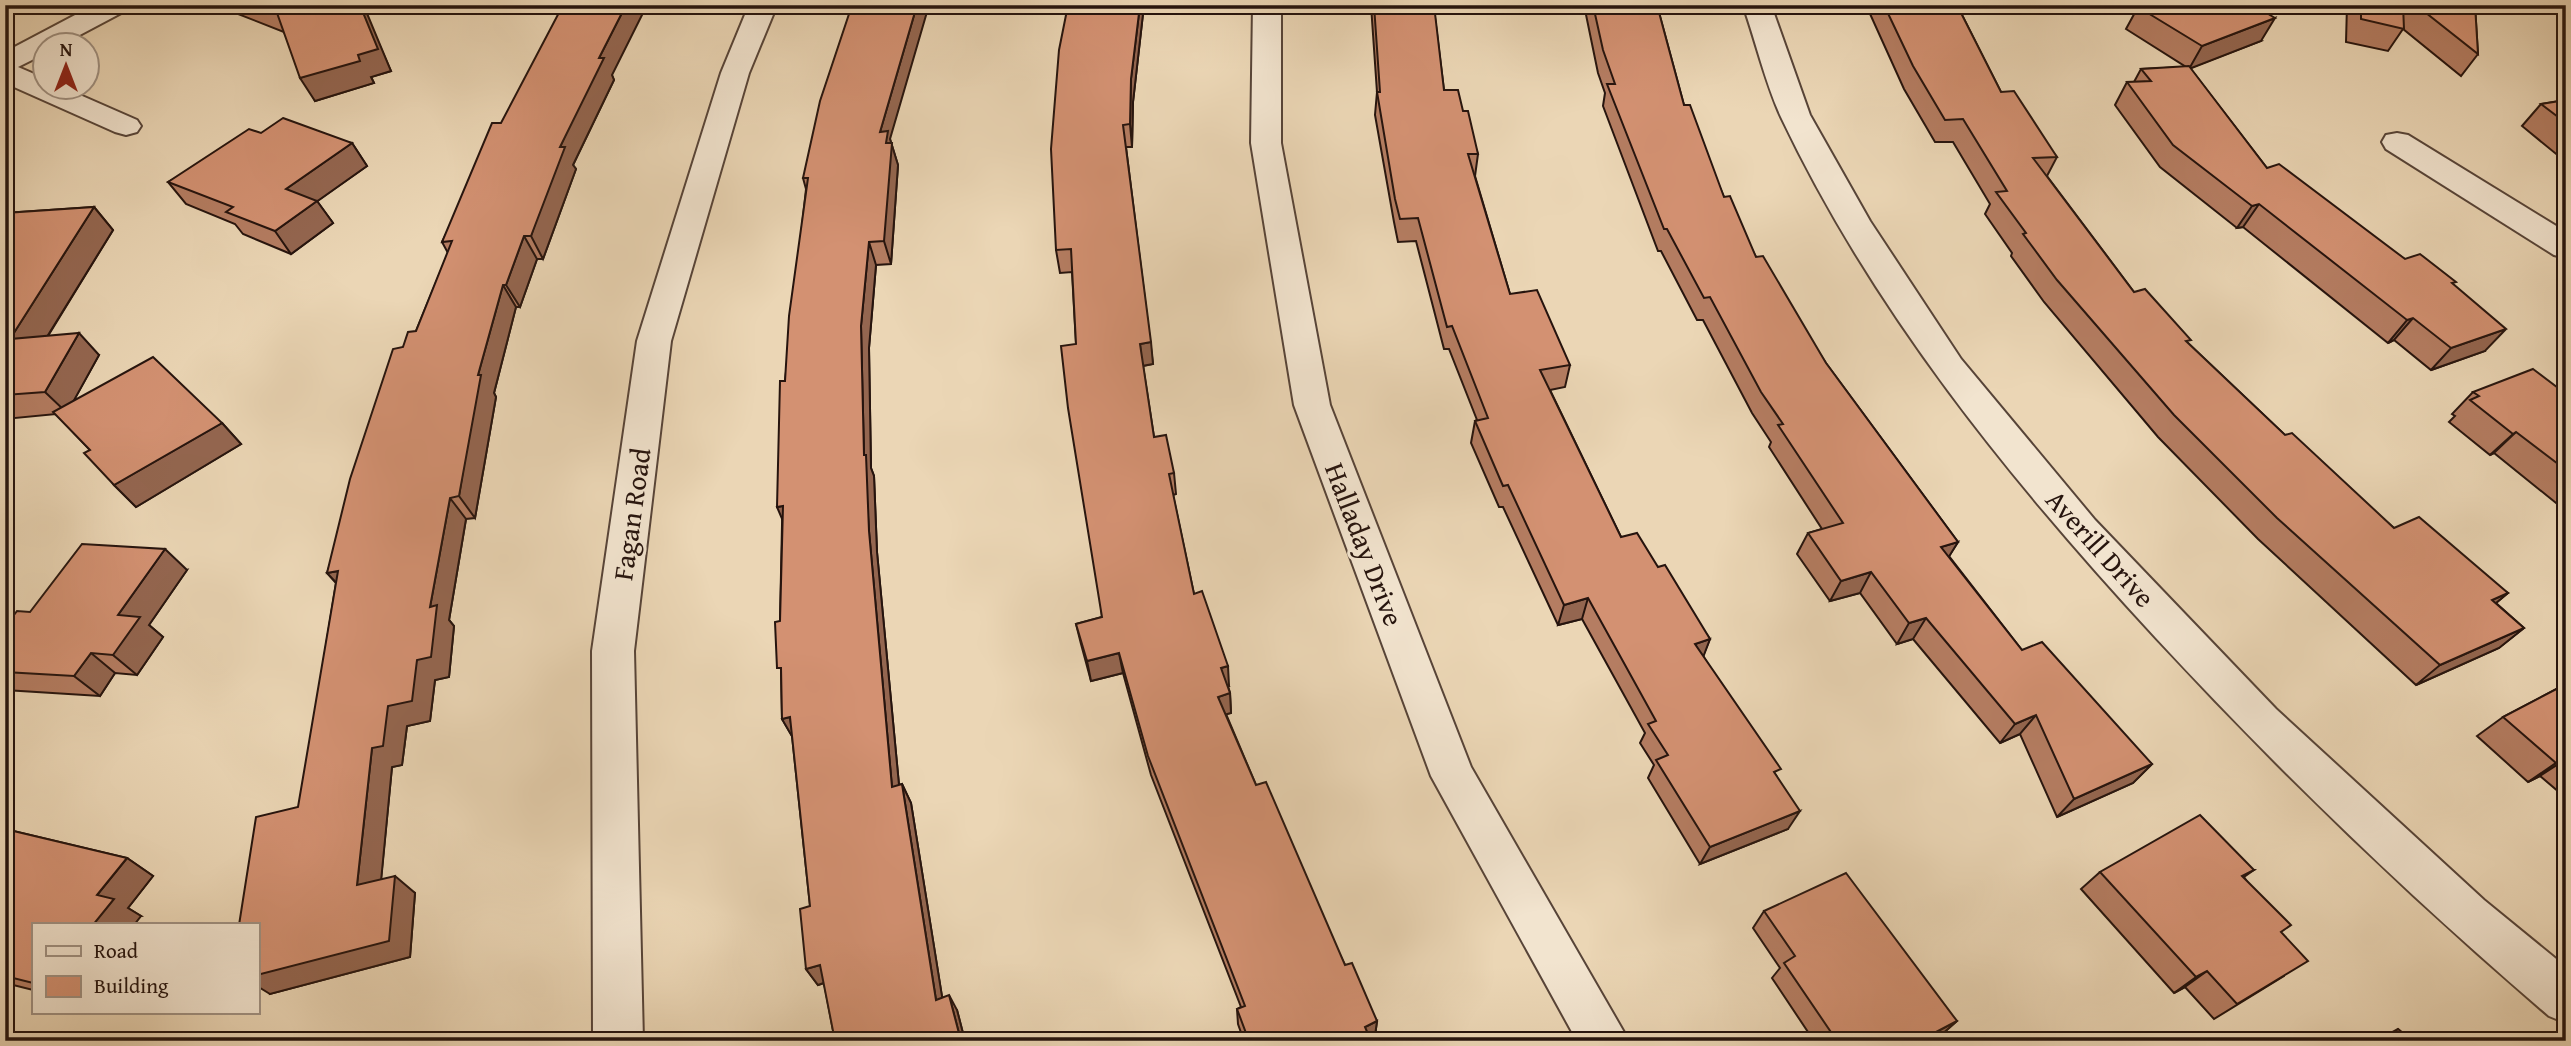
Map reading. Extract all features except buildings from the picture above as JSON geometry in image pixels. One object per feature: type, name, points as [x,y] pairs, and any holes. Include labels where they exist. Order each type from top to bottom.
[{"type":"street","points":[[5,63],[115,5]]},
{"type":"street","name":"Fagan Road","points":[[618,1041],[613,651],[654,341],[735,73],[763,5]]},
{"type":"street","name":"Halladay Drive","points":[[1267,5],[1266,143],[1312,405],[1453,776],[1604,1041]]},
{"type":"street","name":"Averill Drive","points":[[1757,5],[1795,115],[1855,224],[1949,368],[2081,531],[2261,722],[2467,916],[2566,999]]},
{"type":"street","points":[[5,72],[126,126]]},
{"type":"street","points":[[2397,142],[2566,247]]}]
